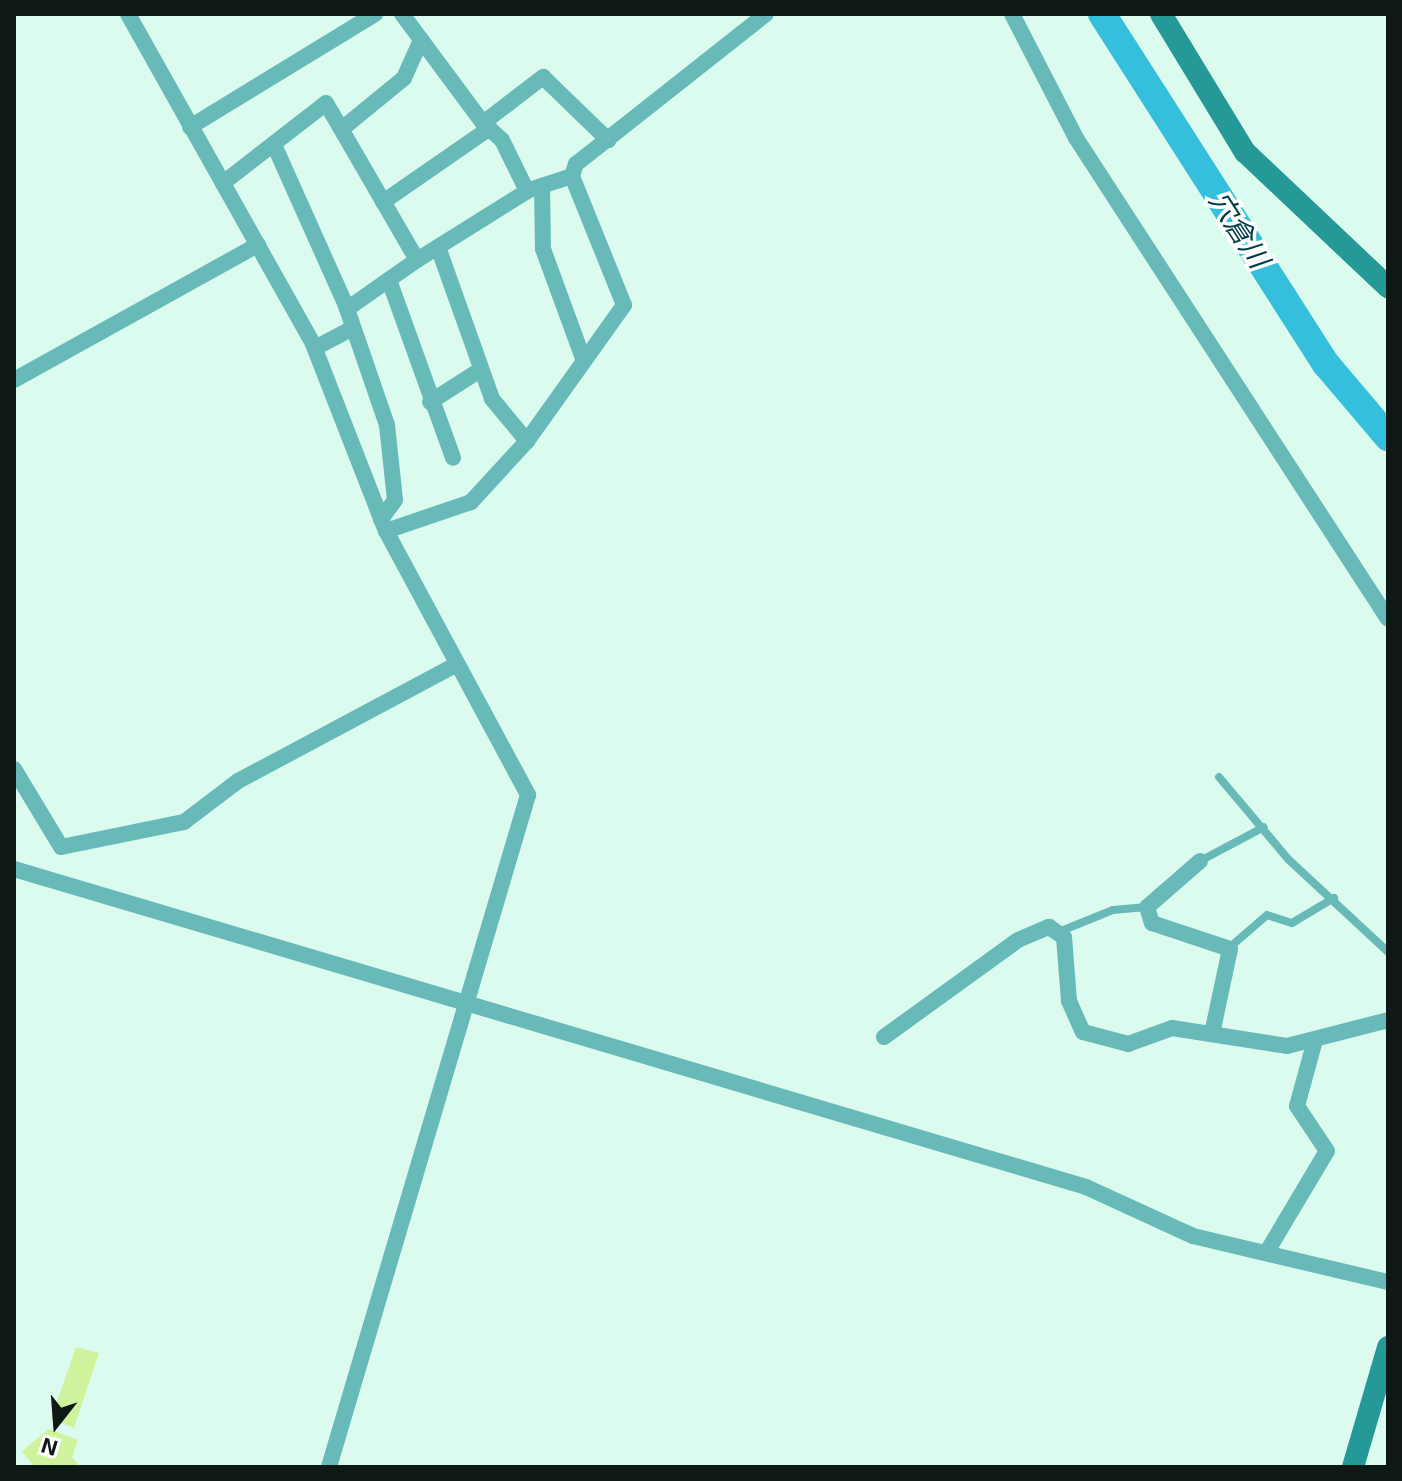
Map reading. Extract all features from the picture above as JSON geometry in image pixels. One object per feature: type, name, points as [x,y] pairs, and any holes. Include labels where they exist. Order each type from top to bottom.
[{"type":"main road","points":[[1161,14],[1245,152],[1388,287]]},
{"type":"main road","points":[[1353,1467],[1388,1347]]},
{"type":"street","points":[[128,14],[315,348],[383,525],[528,795],[329,1467]]},
{"type":"street","points":[[190,127],[375,14]]},
{"type":"street","points":[[402,14],[534,189],[543,249],[584,361]]},
{"type":"street","points":[[347,309],[417,260],[534,189],[572,176],[608,140],[766,14]]},
{"type":"street","points":[[1012,14],[1076,138],[1388,619]]},
{"type":"street","points":[[343,128],[404,78],[421,40]]},
{"type":"street","points":[[383,202],[486,125],[543,77],[608,140]]},
{"type":"street","points":[[383,525],[395,500],[392,450],[347,309],[272,139],[326,103],[417,260]]},
{"type":"street","points":[[223,183],[275,147]]},
{"type":"street","points":[[383,525],[471,502],[527,441],[624,305],[572,176]]},
{"type":"street","points":[[14,380],[258,245]]},
{"type":"street","points":[[438,247],[480,370],[497,409],[527,441]]},
{"type":"street","points":[[389,280],[430,402],[453,458]]},
{"type":"street","points":[[315,348],[353,328]]},
{"type":"street","points":[[430,402],[480,370]]},
{"type":"street","points":[[14,769],[61,847],[184,822],[238,781],[457,664]]},
{"type":"street","points":[[1200,861],[1147,907],[1152,923],[1229,948],[1212,1034]]},
{"type":"street","points":[[14,869],[1086,1187],[1193,1236],[1268,1250],[1388,1282]]},
{"type":"street","points":[[884,1037],[1018,940],[1049,927],[1061,931],[1069,1001],[1083,1032],[1128,1044],[1172,1028],[1265,1046],[1315,1040],[1388,1020]]},
{"type":"street","points":[[1268,1250],[1327,1151],[1297,1106],[1315,1040]]},
{"type":"lane","points":[[1219,777],[1388,952]]},
{"type":"lane","points":[[1200,861],[1264,827]]},
{"type":"lane","points":[[1229,948],[1267,915],[1292,923],[1334,898]]},
{"type":"lane","points":[[1061,931],[1113,910],[1147,907]]},
{"type":"green space","points":[[76,1347],[99,1353],[74,1428],[51,1419]]},
{"type":"green space","points":[[49,1429],[78,1440],[72,1457],[80,1467],[34,1467],[22,1451]]},
{"type":"waterway","name":"穴倉川","points":[[1102,14],[1326,364],[1388,437]]}]
